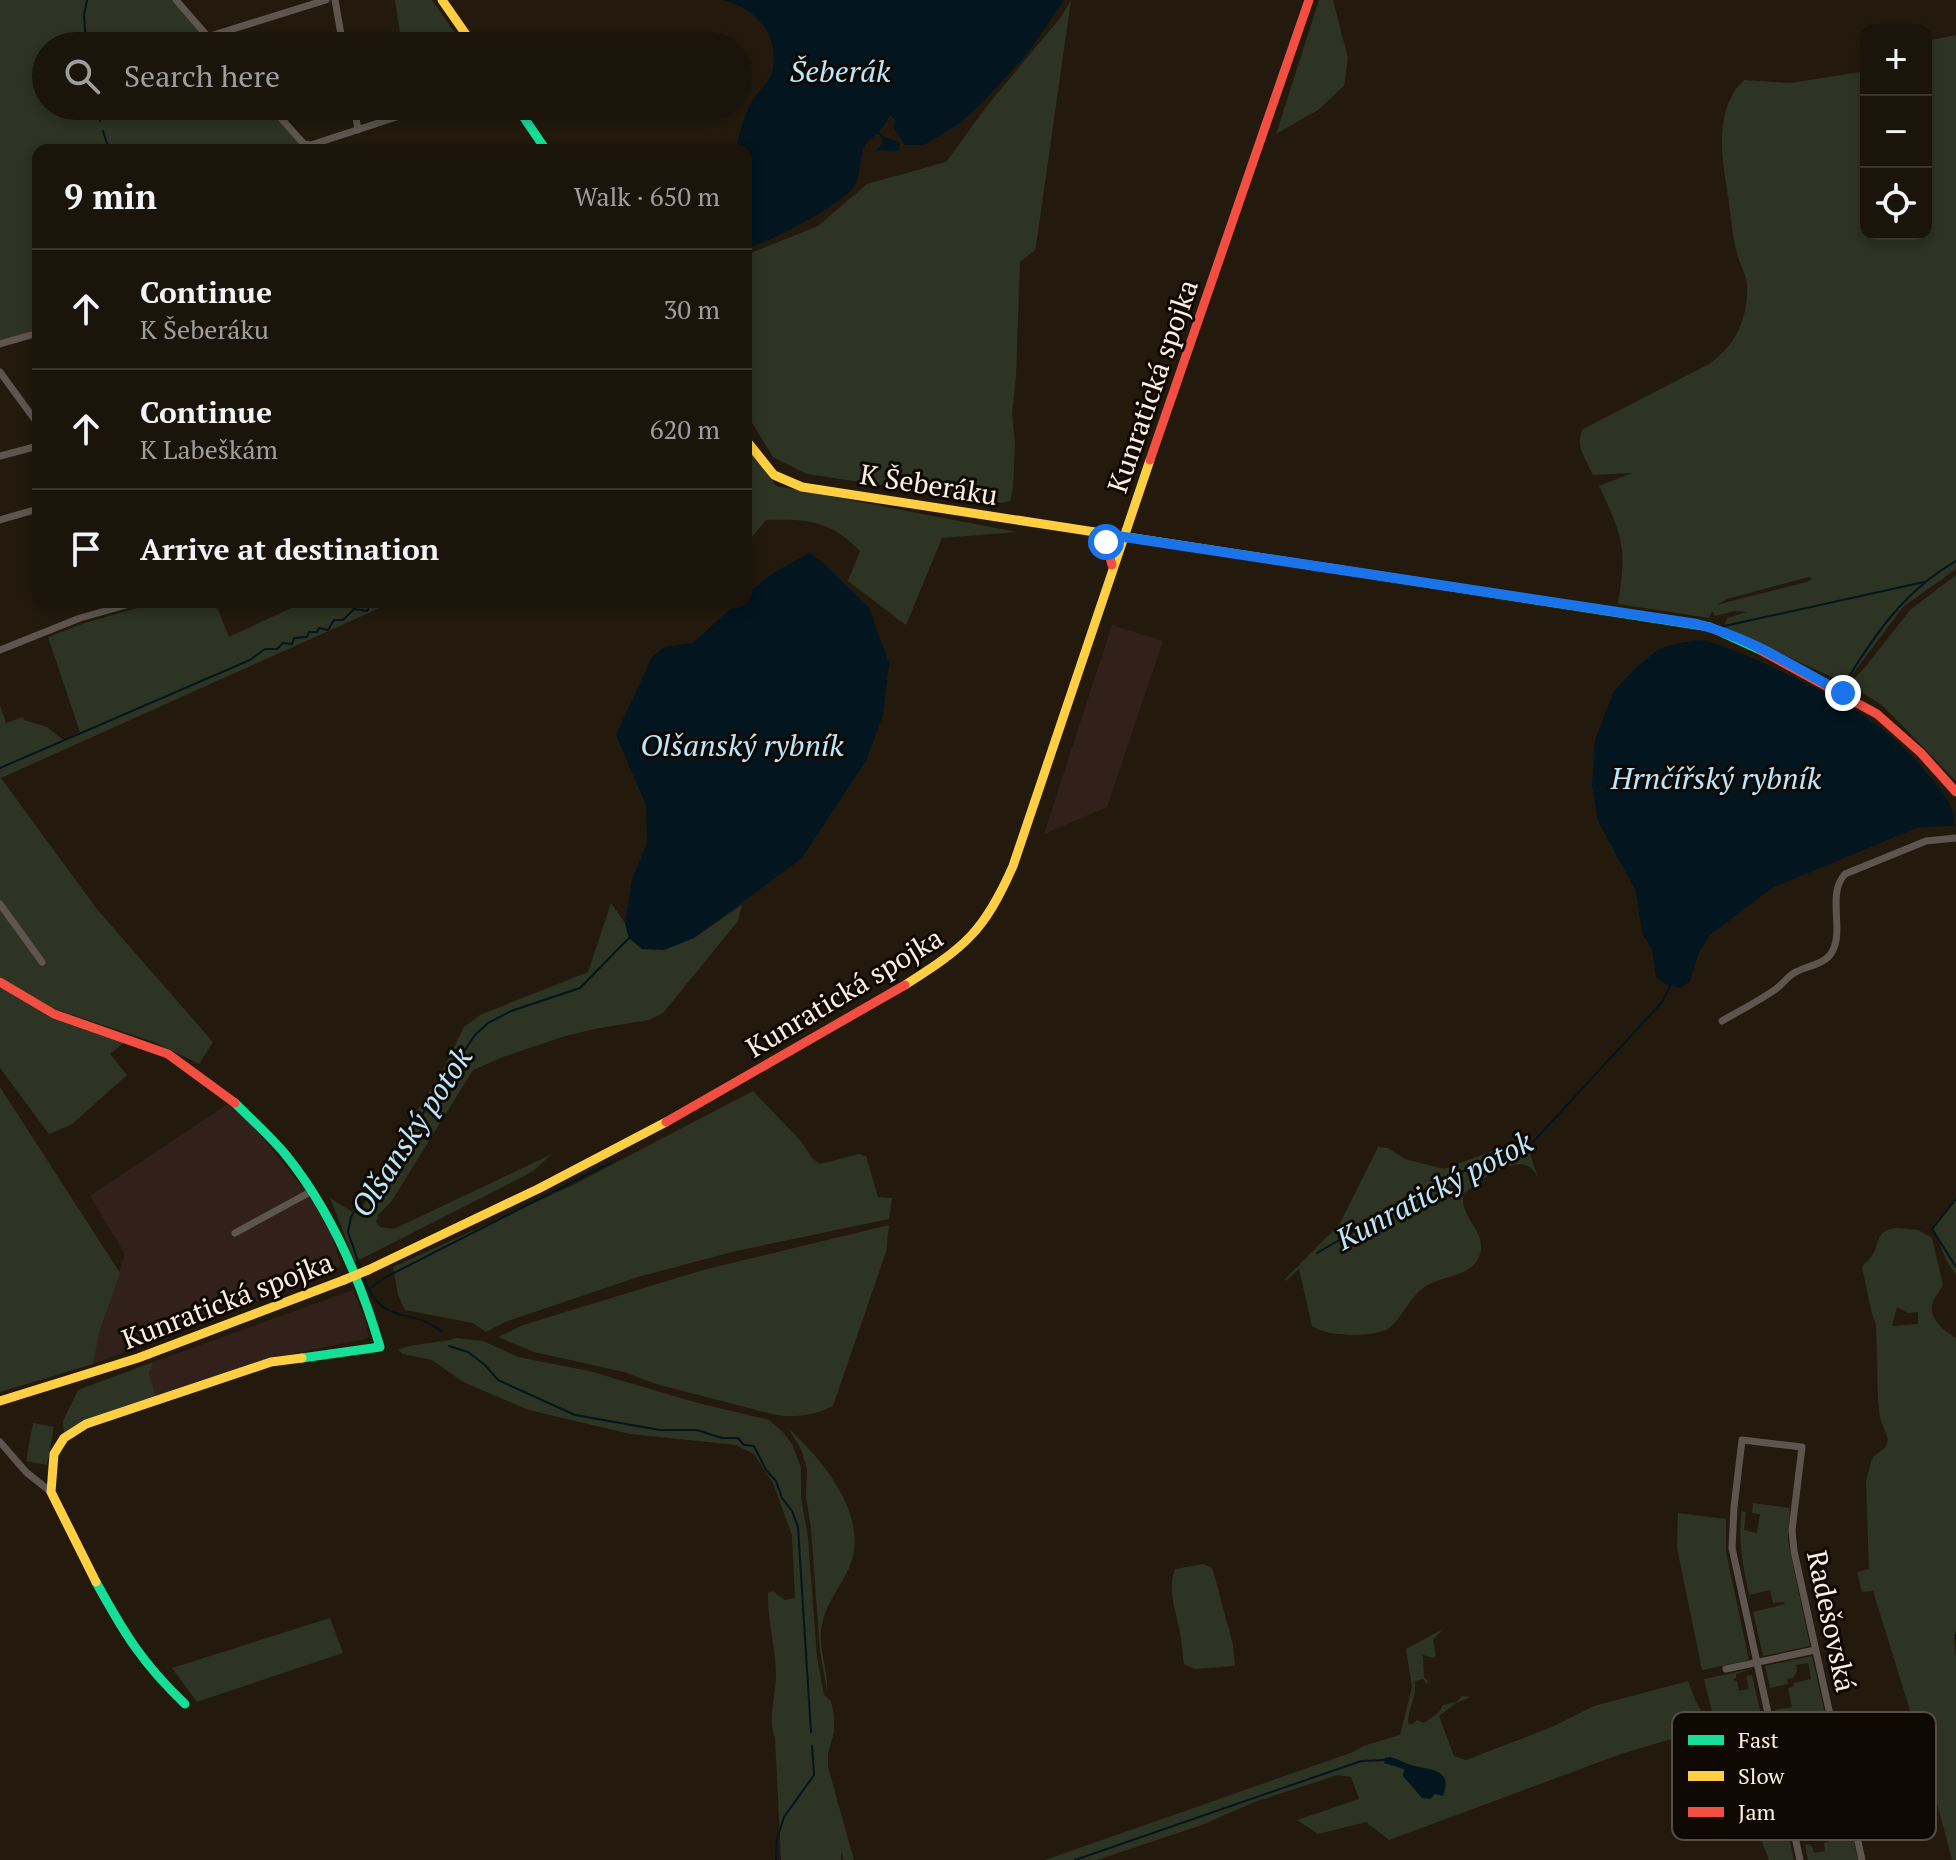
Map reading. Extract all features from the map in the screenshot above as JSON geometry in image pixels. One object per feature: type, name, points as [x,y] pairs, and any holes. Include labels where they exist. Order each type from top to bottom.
[{"type":"street","points":[[176,0],[203,32]]},
{"type":"street","points":[[223,32],[326,0]]},
{"type":"street","points":[[335,0],[341,32]]},
{"type":"street","points":[[442,0],[464,32]]},
{"type":"street","name":"Kunratická spojka","points":[[0,1401],[219,1330],[368,1270],[538,1189],[690,1109],[904,986],[951,956],[968,940],[991,914],[1013,866],[1309,0]]},
{"type":"street","points":[[283,120],[304,144]]},
{"type":"street","points":[[356,120],[358,130]]},
{"type":"street","points":[[314,144],[388,120]]},
{"type":"street","points":[[526,120],[542,144]]},
{"type":"street","points":[[0,344],[32,335]]},
{"type":"street","points":[[0,372],[32,416]]},
{"type":"street","points":[[0,456],[32,448]]},
{"type":"street","name":"K Šeberáku","points":[[752,448],[770,473],[780,481],[1710,627],[1767,653],[1877,714],[1921,753],[1956,792]]},
{"type":"street","points":[[1133,508],[1134,526],[1141,535],[1154,541]]},
{"type":"street","points":[[0,520],[32,511]]},
{"type":"street","points":[[1098,533],[1106,542],[1113,568]]},
{"type":"street","points":[[0,650],[80,618],[116,608]]},
{"type":"street","points":[[1722,1021],[1778,988],[1792,973],[1826,959],[1835,943],[1837,890],[1845,874],[1926,841],[1956,838]]},
{"type":"street","points":[[0,904],[42,962]]},
{"type":"street","points":[[0,982],[43,1009],[141,1043],[181,1061],[228,1095],[266,1134],[312,1191],[341,1242],[380,1347],[271,1362],[86,1424],[64,1438],[54,1454],[51,1492]]},
{"type":"street","points":[[235,1233],[312,1191]]},
{"type":"street","name":"Radešovská","points":[[1757,1662],[1732,1548],[1742,1440],[1802,1447],[1792,1530],[1794,1551],[1829,1712]]},
{"type":"street","points":[[0,1442],[26,1472],[51,1492],[126,1637],[153,1673],[185,1704]]},
{"type":"street","points":[[1726,1669],[1815,1650]]},
{"type":"street","points":[[1757,1662],[1768,1712]]},
{"type":"street","points":[[1796,1840],[1800,1860]]},
{"type":"street","name":"Radešovská","points":[[1858,1840],[1862,1860]]},
{"type":"shaded area","points":[[1112,625],[1163,641],[1107,807],[1044,834]]},
{"type":"shaded area","points":[[232,1101],[305,1190],[330,1228],[341,1266],[297,1286],[93,1364],[100,1330],[125,1254],[90,1196]]},
{"type":"shaded area","points":[[353,1290],[369,1338],[272,1358],[156,1397],[149,1373],[153,1362]]},
{"type":"green space","points":[[0,0],[172,0],[201,32],[32,32],[32,120],[280,120],[302,144],[32,144],[32,335],[0,344]]},
{"type":"green space","points":[[395,0],[432,0],[454,32],[400,32]]},
{"type":"green space","points":[[1071,0],[1036,246],[1020,262],[1012,414],[1015,443],[1010,501],[1002,503],[807,474],[773,457],[752,423],[752,253],[818,226],[867,184],[946,162],[987,106],[1061,17]]},
{"type":"green space","points":[[1319,0],[1333,0],[1348,58],[1344,86],[1318,110],[1276,134]]},
{"type":"green space","points":[[1956,35],[1956,569],[1903,607],[1846,683],[1724,627],[1727,618],[1748,612],[1735,611],[1715,616],[1712,611],[1709,618],[1618,604],[1621,543],[1599,486],[1632,473],[1593,475],[1580,440],[1583,429],[1709,364],[1733,340],[1745,310],[1747,282],[1733,234],[1722,151],[1724,120],[1734,92],[1744,80],[1791,83],[1860,72],[1860,240],[1932,240],[1932,40]],"holes":[[[1809,577],[1812,579],[1716,605],[1727,599]]]},
{"type":"green space","points":[[752,453],[776,486],[1017,532],[942,538],[906,625],[848,581],[860,551],[849,541],[828,527],[806,521],[766,520],[752,537]]},
{"type":"green space","points":[[1956,575],[1956,781],[1883,706],[1849,684],[1910,610]]},
{"type":"green space","points":[[137,608],[217,608],[229,637],[291,608],[380,608],[1,778],[96,908],[213,1042],[199,1064],[154,1042],[40,1004],[0,977],[0,705],[6,723],[23,717],[47,727],[63,740],[80,732],[48,637]]},
{"type":"green space","points":[[611,903],[625,923],[629,938],[694,938],[742,905],[738,921],[663,1013],[649,1020],[562,1037],[473,1070],[391,1202],[379,1214],[376,1222],[380,1227],[394,1229],[552,1154],[532,1172],[355,1262],[330,1198],[358,1212],[369,1198],[396,1147],[394,1145],[440,1076],[464,1027],[480,1015],[588,972]]},
{"type":"green space","points":[[0,986],[61,1018],[125,1042],[110,1054],[127,1075],[71,1125],[49,1134],[0,1068]]},
{"type":"green space","points":[[0,1087],[120,1273],[100,1330],[93,1364],[0,1392]]},
{"type":"green space","points":[[753,1091],[820,1164],[859,1154],[866,1156],[878,1197],[892,1198],[889,1219],[736,1251],[638,1277],[505,1322],[486,1332],[473,1323],[405,1310],[398,1295],[393,1267],[573,1185]]},
{"type":"green space","points":[[1525,1139],[1538,1178],[1532,1169],[1513,1165],[1491,1174],[1463,1194],[1463,1203],[1480,1240],[1481,1248],[1475,1264],[1426,1286],[1415,1295],[1394,1323],[1382,1331],[1362,1335],[1339,1334],[1312,1326],[1299,1269],[1285,1279],[1339,1225],[1378,1147],[1388,1148],[1405,1159],[1444,1169]]},
{"type":"green space","points":[[1956,1199],[1956,1275],[1946,1260],[1933,1226]]},
{"type":"green space","points":[[889,1225],[886,1252],[833,1406],[820,1412],[798,1416],[776,1415],[656,1384],[624,1372],[534,1352],[498,1337],[523,1325],[703,1270]]},
{"type":"green space","points":[[1896,1228],[1918,1230],[1932,1238],[1943,1285],[1933,1302],[1933,1313],[1938,1323],[1956,1338],[1956,1860],[1952,1860],[1936,1799],[1936,1712],[1911,1712],[1873,1591],[1862,1592],[1857,1572],[1869,1569],[1866,1482],[1874,1456],[1886,1447],[1888,1439],[1880,1418],[1878,1400],[1876,1324],[1862,1267],[1885,1231]],"holes":[[[1897,1307],[1908,1313],[1918,1312],[1918,1324],[1892,1326]]]},
{"type":"green space","points":[[457,1338],[483,1341],[518,1357],[589,1371],[769,1420],[783,1432],[792,1444],[801,1467],[801,1497],[808,1538],[817,1657],[824,1695],[831,1701],[834,1716],[828,1767],[854,1860],[844,1860],[841,1852],[841,1860],[781,1860],[772,1723],[776,1665],[768,1593],[773,1591],[785,1600],[795,1598],[792,1535],[773,1483],[754,1454],[736,1445],[630,1434],[529,1410],[463,1382],[432,1360],[403,1354],[398,1350]]},
{"type":"green space","points":[[153,1362],[149,1373],[156,1397],[64,1435],[63,1421],[78,1390]]},
{"type":"green space","points":[[33,1423],[54,1427],[47,1465],[26,1461]]},
{"type":"green space","points":[[788,1428],[829,1474],[849,1510],[854,1530],[854,1549],[849,1568],[822,1624],[827,1691],[820,1651],[806,1497],[807,1469],[801,1449]]},
{"type":"green space","points":[[1743,1502],[1742,1511],[1746,1512],[1744,1530],[1757,1533],[1760,1514],[1752,1513],[1753,1503],[1790,1508],[1788,1541],[1810,1646],[1763,1656],[1753,1612],[1785,1604],[1773,1603],[1770,1590],[1749,1595],[1741,1549],[1740,1526]]},
{"type":"green space","points":[[1678,1513],[1726,1519],[1726,1552],[1749,1660],[1702,1670],[1677,1548]]},
{"type":"green space","points":[[1203,1564],[1212,1568],[1214,1574],[1233,1645],[1235,1666],[1195,1669],[1184,1664],[1173,1600],[1173,1577],[1175,1569]]},
{"type":"green space","points":[[330,1618],[343,1653],[197,1702],[172,1668]]},
{"type":"green space","points":[[1443,1629],[1433,1640],[1436,1656],[1423,1655],[1424,1677],[1428,1681],[1427,1684],[1423,1679],[1415,1681],[1408,1723],[1412,1725],[1417,1720],[1424,1723],[1443,1705],[1456,1702],[1462,1696],[1471,1697],[1456,1703],[1439,1716],[1454,1756],[1466,1760],[1552,1727],[1594,1706],[1688,1681],[1702,1712],[1672,1712],[1672,1739],[1624,1753],[1389,1840],[1366,1822],[1318,1834],[1297,1820],[1359,1799],[1351,1777],[1338,1775],[1257,1801],[1199,1826],[1097,1860],[1045,1860],[1400,1735],[1412,1687],[1406,1649]]},
{"type":"green space","points":[[1812,1656],[1825,1712],[1775,1712],[1792,1707],[1788,1688],[1794,1683],[1811,1679],[1808,1663],[1796,1665],[1797,1671],[1793,1678],[1787,1679],[1788,1684],[1770,1688],[1765,1666]]},
{"type":"green space","points":[[1751,1669],[1736,1674],[1733,1680],[1737,1681],[1739,1691],[1749,1689],[1746,1676],[1752,1675],[1760,1712],[1712,1712],[1704,1679]]},
{"type":"green space","points":[[1761,1840],[1789,1840],[1794,1860],[1769,1860]]},
{"type":"green space","points":[[1853,1840],[1858,1860],[1808,1860],[1805,1845],[1812,1844],[1808,1846],[1812,1846],[1814,1853],[1825,1851],[1824,1843],[1830,1841],[1824,1841]]},
{"type":"water","name":"Šeberák","points":[[723,0],[1064,0],[1027,54],[960,123],[924,145],[905,145],[894,129],[895,119],[890,116],[879,132],[900,144],[898,151],[877,150],[883,142],[876,134],[865,146],[857,180],[848,193],[804,222],[752,246],[752,144],[737,144],[744,120],[752,120],[752,101],[772,73],[774,60],[773,47],[763,26],[735,4]]},
{"type":"water","name":"Olšanský rybník","points":[[809,553],[869,608],[889,663],[883,715],[866,761],[802,858],[694,938],[664,950],[642,949],[629,938],[625,923],[632,879],[647,844],[646,805],[616,735],[652,657],[664,647],[693,643],[731,608],[752,608],[752,589]]},
{"type":"water","name":"Hrnčířský rybník","points":[[1702,640],[1743,654],[1804,682],[1845,704],[1881,729],[1915,759],[1944,795],[1953,812],[1954,826],[1919,827],[1772,888],[1710,935],[1698,955],[1690,981],[1680,988],[1665,984],[1656,977],[1652,949],[1642,933],[1636,891],[1598,821],[1592,786],[1595,740],[1614,691],[1659,649]]},
{"type":"water","points":[[1385,1758],[1437,1771],[1445,1779],[1443,1796],[1435,1794],[1430,1799],[1422,1798],[1403,1776],[1404,1769],[1384,1763]]},
{"type":"waterway","points":[[85,32],[87,0]]},
{"type":"waterway","points":[[103,131],[107,144]]},
{"type":"waterway","name":"Kunratický potok","points":[[1845,683],[1868,647],[1906,599],[1956,561]]},
{"type":"waterway","points":[[1720,627],[1924,582]]},
{"type":"waterway","points":[[0,768],[250,660],[265,649],[277,649],[283,643],[292,644],[294,638],[307,637],[309,632],[317,632],[319,628],[328,630],[334,620],[343,620],[354,609],[367,611],[368,608]]},
{"type":"waterway","name":"Olšanský potok","points":[[361,1270],[348,1232],[351,1217],[359,1204],[380,1184],[475,1035],[488,1023],[511,1011],[580,988],[631,936]]},
{"type":"waterway","name":"Kunratický potok","points":[[1317,1253],[1438,1182],[1533,1142],[1663,1001],[1671,984]]},
{"type":"waterway","points":[[369,1289],[384,1278],[612,1162]]},
{"type":"waterway","points":[[1956,1199],[1932,1229],[1956,1267]]},
{"type":"waterway","name":"Olšanský potok","points":[[363,1276],[379,1304],[398,1314],[419,1319],[442,1332]]},
{"type":"waterway","name":"Olšanský potok","points":[[449,1346],[468,1352],[498,1380],[575,1415],[660,1430],[697,1430],[722,1438],[738,1438],[744,1445],[754,1446],[766,1470],[776,1481],[798,1527],[811,1732]]},
{"type":"waterway","name":"Olšanský potok","points":[[776,1860],[777,1839],[784,1817],[814,1775],[812,1746]]},
{"type":"waterway","points":[[1075,1860],[1361,1761],[1385,1760]]},
{"type":"traffic: fast","points":[[526,120],[542,144]]},
{"type":"traffic: fast","points":[[1342,570],[1710,627],[1760,650]]},
{"type":"traffic: fast","points":[[235,1103],[286,1155],[317,1199],[353,1271],[380,1347],[302,1358]]},
{"type":"traffic: fast","points":[[96,1582],[135,1647],[185,1704]]},
{"type":"traffic: slow","points":[[442,0],[464,32]]},
{"type":"traffic: slow","points":[[752,448],[774,475],[802,487],[1342,570]]},
{"type":"traffic: slow","points":[[905,985],[943,960],[971,936],[992,907],[1013,866],[1150,460]]},
{"type":"traffic: slow","points":[[368,1270],[538,1189],[666,1122]]},
{"type":"traffic: slow","points":[[344,1280],[368,1270]]},
{"type":"traffic: slow","points":[[0,1401],[138,1358],[344,1280]]},
{"type":"traffic: slow","points":[[96,1582],[51,1492],[54,1454],[64,1438],[86,1424],[271,1362],[302,1358]]},
{"type":"traffic: jam","points":[[1150,460],[1309,0]]},
{"type":"traffic: jam","points":[[1098,533],[1106,542],[1112,565]]},
{"type":"traffic: jam","points":[[1760,650],[1877,714],[1921,753],[1956,792]]},
{"type":"traffic: jam","points":[[0,982],[54,1014],[168,1054],[235,1103]]},
{"type":"traffic: jam","points":[[666,1122],[905,985]]},
{"type":"route","points":[[1106,542],[1098,533],[1697,624],[1767,653],[1843,693]]}]
